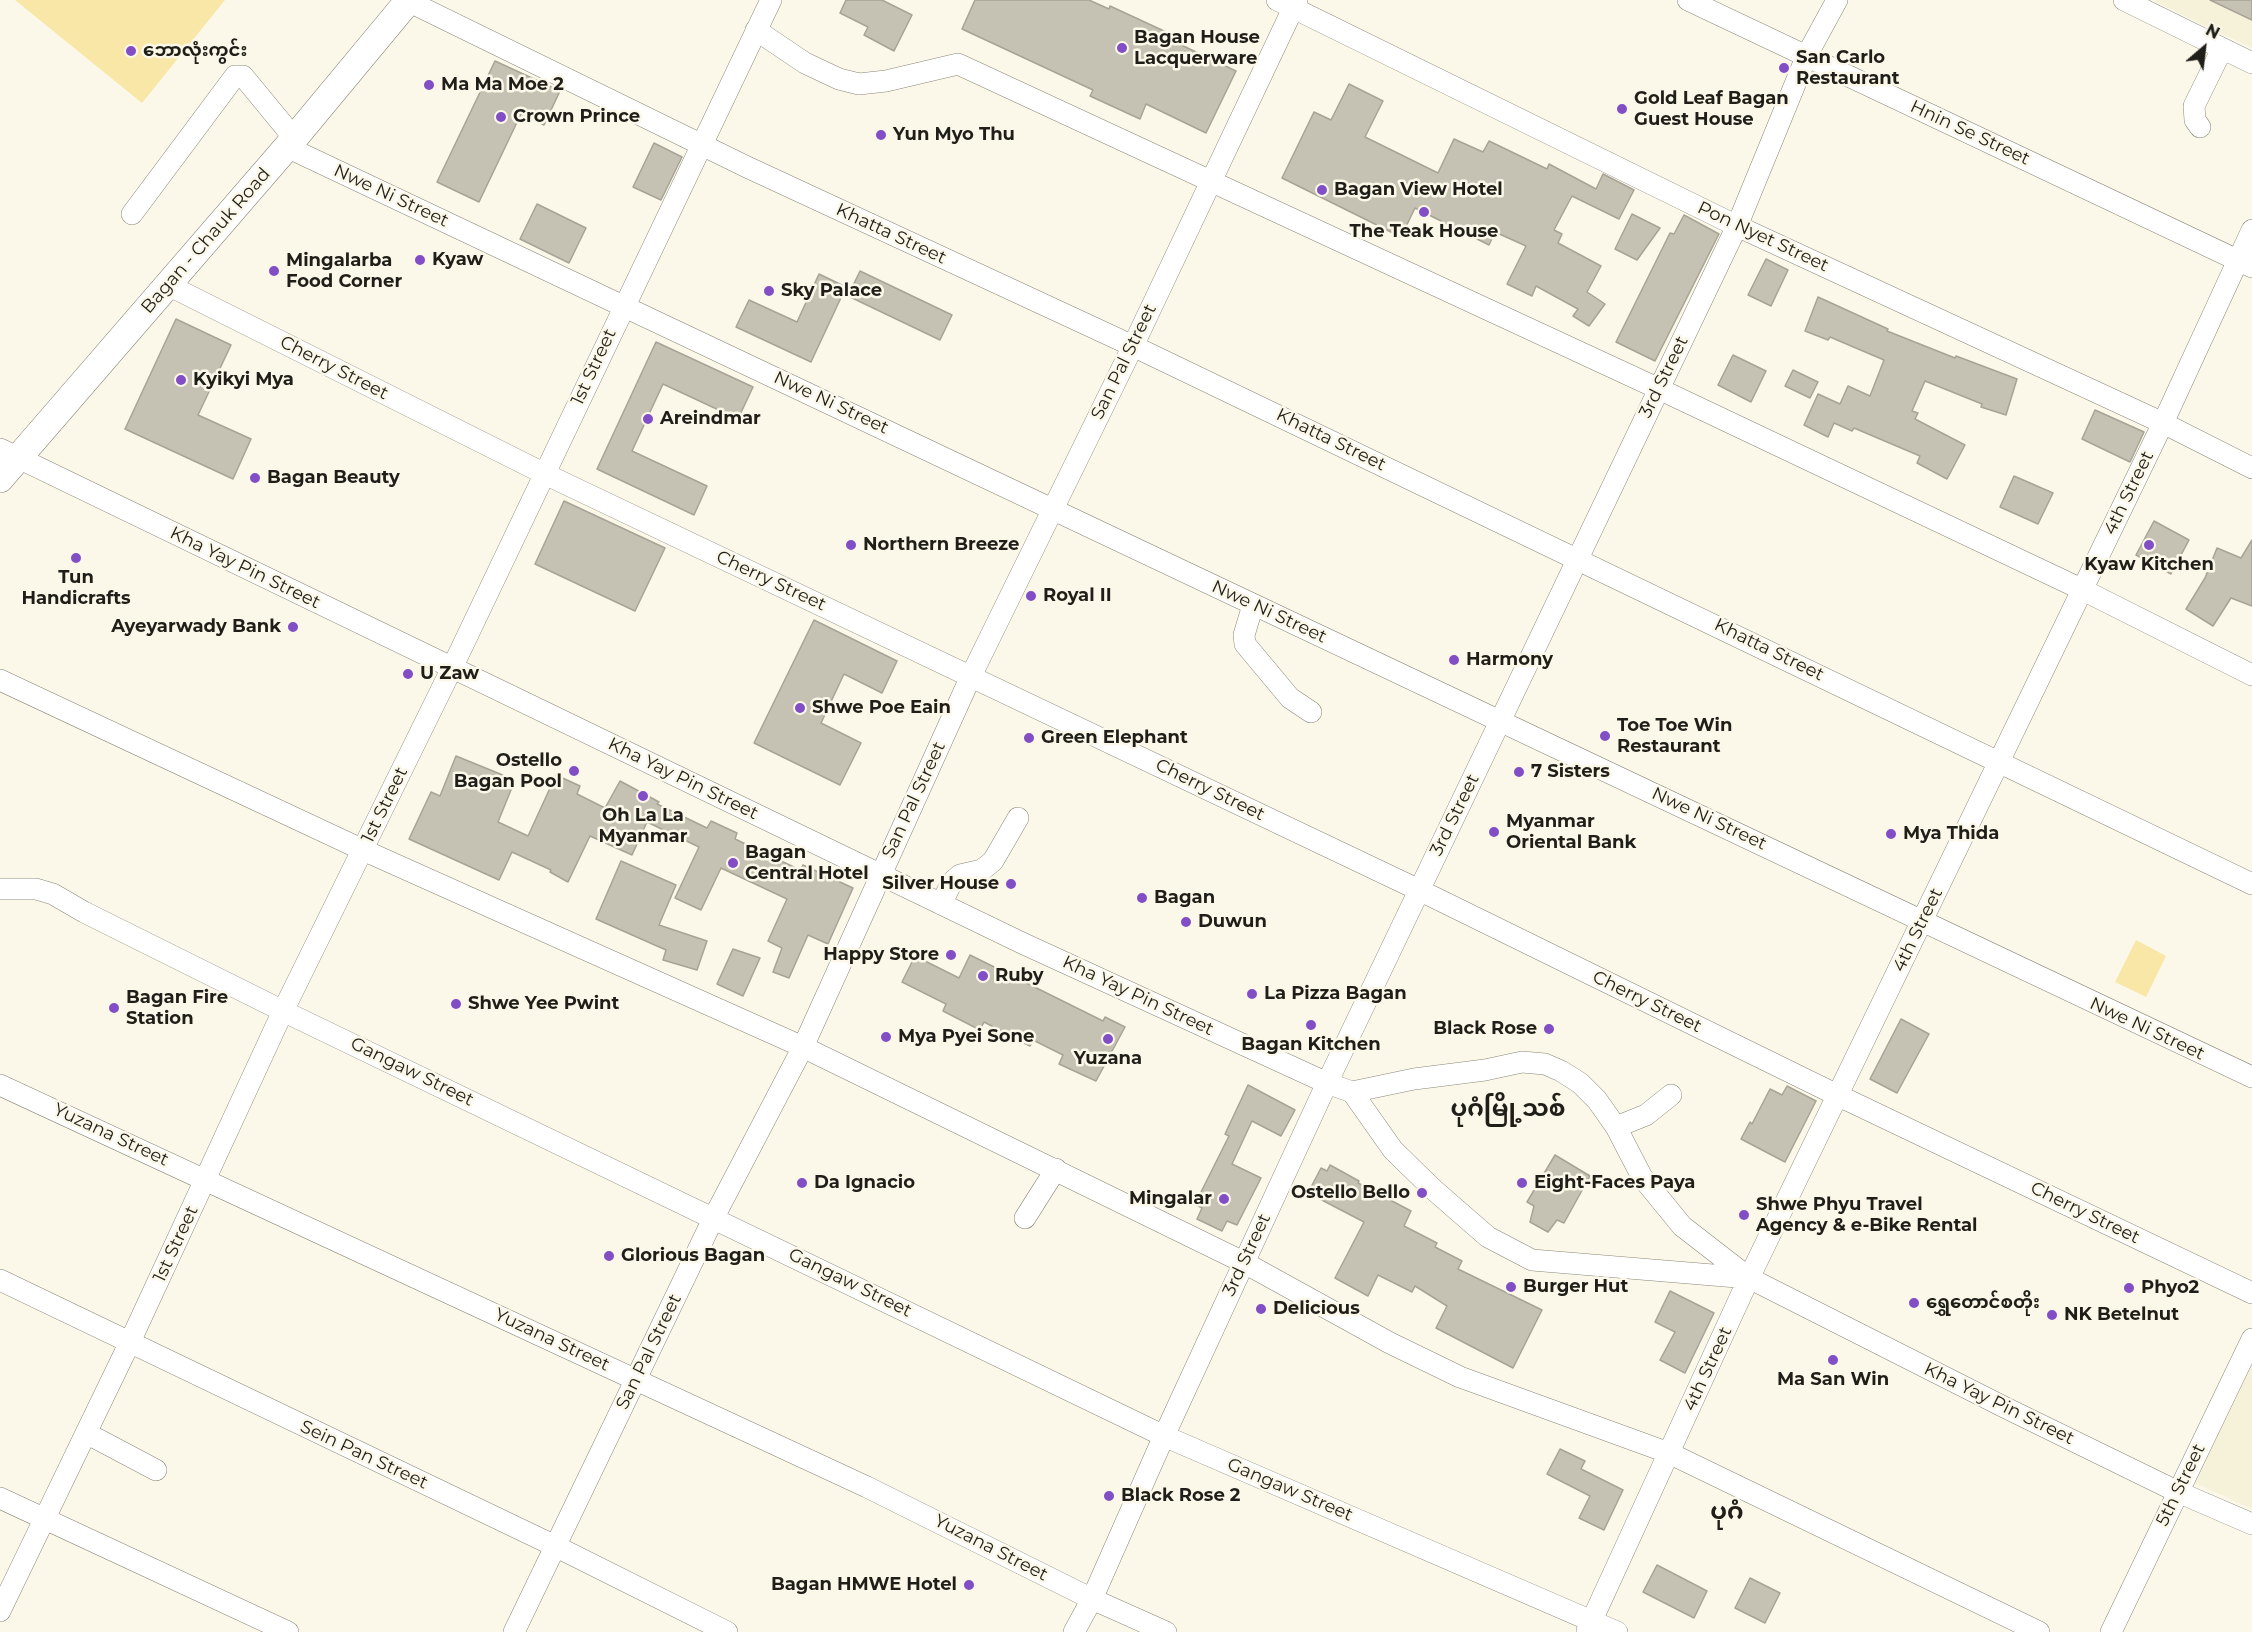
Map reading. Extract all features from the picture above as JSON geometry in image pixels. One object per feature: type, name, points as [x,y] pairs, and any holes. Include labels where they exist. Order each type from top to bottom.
[{"type":"main road","name":"Bagan - Chauk Road","points":[[0,479],[9,454],[168,285],[409,0]]},
{"type":"street","name":"Khatta Street","points":[[409,0],[747,167],[1133,346],[1999,760],[2252,884]]},
{"type":"street","name":"1st Street","points":[[0,1611],[129,1344],[283,1011],[452,668],[623,305],[771,0]]},
{"type":"street","name":"Hnin Se Street","points":[[1688,0],[2245,264]]},
{"type":"street","name":"3rd Street","points":[[1074,1632],[1092,1599],[1243,1262],[1327,1083],[1737,226],[1807,55],[1837,0]]},
{"type":"street","points":[[2132,2],[2252,63]]},
{"type":"street","name":"San Pal Street","points":[[514,1632],[714,1217],[803,1047],[971,676],[1212,180],[1289,3]]},
{"type":"street","name":"Pon Nyet Street","points":[[1289,3],[1737,226],[2163,423],[2252,468]]},
{"type":"street","points":[[756,30],[805,63],[839,79],[859,84],[886,81],[958,64],[1658,388],[2081,589],[2252,675]]},
{"type":"street","points":[[2200,127],[2194,120],[2194,106],[2222,49]]},
{"type":"street","points":[[132,214],[235,76],[243,76],[291,142]]},
{"type":"street","name":"Nwe Ni Street","points":[[291,142],[623,305],[1923,920],[2079,998],[2252,1077]]},
{"type":"street","name":"4th Street","points":[[1590,1626],[1749,1278],[1837,1095],[2081,589],[2245,264],[2252,230]]},
{"type":"street","name":"Cherry Street","points":[[168,285],[545,474],[1419,890],[1837,1095],[2252,1293]]},
{"type":"street","name":"Kha Yay Pin Street","points":[[9,454],[941,904],[1327,1083],[1352,1092],[1414,1078],[1485,1070],[1522,1062],[1545,1064],[1580,1083],[1617,1127],[1642,1177],[1682,1226],[1749,1278],[2178,1492],[2252,1524]]},
{"type":"street","points":[[1253,605],[1244,635],[1245,644],[1290,698],[1311,712]]},
{"type":"street","points":[[0,680],[363,850],[803,1047],[1243,1262],[1390,1343],[1460,1377],[1669,1453],[2039,1632]]},
{"type":"street","points":[[941,904],[952,882],[960,875],[982,870],[993,861],[1018,818]]},
{"type":"street","name":"Gangaw Street","points":[[0,889],[36,889],[53,894],[84,912],[283,1011],[1164,1436],[1590,1626],[1617,1632]]},
{"type":"street","name":"Yuzana Street","points":[[0,1085],[867,1487],[1092,1599],[1166,1632]]},
{"type":"street","name":"Kha Yay Pin Street","points":[[1352,1092],[1393,1150],[1434,1190],[1488,1237],[1532,1260],[1749,1278]]},
{"type":"street","points":[[1617,1127],[1646,1115],[1671,1095]]},
{"type":"street","points":[[1025,1218],[1056,1169]]},
{"type":"street","name":"Sein Pan Street","points":[[0,1280],[129,1344],[555,1546],[727,1632]]},
{"type":"street","name":"5th Street","points":[[2110,1632],[2252,1339]]},
{"type":"street","points":[[86,1433],[156,1470]]},
{"type":"street","points":[[0,1498],[288,1632]]},
{"type":"shaded area","name":"ဘောလုံးကွင်း","points":[[15,0],[225,0],[142,103]]},
{"type":"shaded area","points":[[2155,0],[2252,0],[2252,48],[2154,1]]},
{"type":"shaded area","points":[[2136,940],[2166,956],[2146,997],[2115,982]]},
{"type":"shaded area","points":[[2252,1358],[2252,1509],[2193,1482]]},
{"type":"building","points":[[846,0],[882,0],[912,15],[894,51],[864,35],[868,27],[840,13]]},
{"type":"building","points":[[975,0],[1089,0],[1109,9],[1110,6],[1177,37],[1175,42],[1236,71],[1206,133],[1146,104],[1140,119],[1090,96],[1093,90],[962,29]]},
{"type":"building","points":[[2210,0],[2252,0],[2252,20]]},
{"type":"building","points":[[495,61],[560,91],[544,125],[521,114],[479,202],[437,182]]},
{"type":"building","points":[[1349,84],[1383,101],[1365,137],[1438,173],[1454,139],[1483,152],[1489,141],[1547,169],[1549,164],[1596,189],[1603,174],[1634,190],[1619,219],[1572,196],[1554,230],[1562,234],[1558,243],[1601,266],[1587,292],[1605,304],[1589,326],[1573,316],[1578,309],[1536,286],[1532,296],[1507,284],[1526,246],[1495,232],[1489,245],[1415,208],[1401,237],[1282,178],[1314,112],[1331,120]]},
{"type":"building","points":[[654,143],[682,157],[661,200],[633,187]]},
{"type":"building","points":[[537,204],[586,228],[569,263],[520,239]]},
{"type":"building","points":[[1632,214],[1660,228],[1637,260],[1615,249]]},
{"type":"building","points":[[1684,215],[1719,234],[1655,361],[1616,342],[1670,233],[1674,234]]},
{"type":"building","points":[[1766,259],[1788,270],[1771,306],[1748,295]]},
{"type":"building","points":[[860,271],[952,315],[940,340],[848,296]]},
{"type":"building","points":[[819,274],[846,287],[811,362],[736,327],[749,300],[797,322]]},
{"type":"building","points":[[1818,297],[1888,329],[1887,331],[2017,379],[2006,415],[1981,407],[1982,404],[1925,381],[1912,411],[1918,413],[1915,419],[1965,445],[1947,479],[1917,463],[1920,456],[1854,428],[1852,431],[1834,423],[1828,437],[1804,425],[1818,394],[1840,404],[1848,386],[1870,396],[1884,360],[1830,337],[1828,340],[1805,331]]},
{"type":"building","name":"Kyikyi Mya","points":[[176,319],[231,345],[198,415],[251,439],[233,479],[125,429]]},
{"type":"building","points":[[656,342],[753,387],[738,419],[663,384],[632,451],[707,486],[694,515],[597,469]]},
{"type":"building","points":[[1733,355],[1766,371],[1751,402],[1718,385]]},
{"type":"building","points":[[1793,370],[1818,382],[1810,398],[1785,386]]},
{"type":"building","points":[[2095,410],[2144,432],[2130,462],[2082,439]]},
{"type":"building","points":[[2014,476],[2053,493],[2038,524],[2000,507]]},
{"type":"building","points":[[564,501],[665,548],[635,611],[535,564]]},
{"type":"building","points":[[2154,521],[2189,540],[2171,574],[2136,555]]},
{"type":"building","points":[[2252,540],[2252,606],[2231,598],[2213,626],[2186,609],[2205,578],[2217,548],[2241,558]]},
{"type":"building","name":"Shwe Poe Eain","points":[[814,620],[897,661],[882,693],[844,674],[821,723],[861,743],[840,785],[754,743]]},
{"type":"building","points":[[456,756],[515,780],[498,822],[528,836],[556,775],[580,786],[577,794],[605,808],[620,781],[659,802],[657,804],[707,828],[711,821],[737,833],[735,839],[800,870],[803,865],[853,888],[828,944],[808,935],[789,978],[773,972],[782,948],[768,941],[787,899],[721,868],[701,910],[675,898],[699,847],[647,822],[632,855],[590,836],[568,882],[550,872],[551,870],[512,852],[499,880],[409,839],[431,792],[440,796]]},
{"type":"building","points":[[621,861],[676,885],[659,925],[707,941],[697,970],[663,960],[666,950],[596,919]]},
{"type":"building","points":[[733,949],[760,958],[743,996],[717,984]]},
{"type":"building","points":[[970,955],[1103,1021],[1105,1017],[1125,1027],[1096,1081],[1059,1064],[1063,1055],[1033,1040],[1030,1046],[984,1022],[980,1030],[943,1011],[946,1004],[902,982],[915,956],[959,978]]},
{"type":"building","points":[[1901,1019],[1929,1034],[1897,1093],[1870,1079]]},
{"type":"building","points":[[1248,1085],[1295,1110],[1281,1136],[1252,1121],[1232,1164],[1261,1178],[1237,1225],[1227,1221],[1222,1231],[1197,1219],[1202,1208],[1195,1204],[1229,1136],[1225,1134]]},
{"type":"building","points":[[1787,1086],[1816,1101],[1785,1162],[1741,1139],[1750,1122],[1752,1124],[1770,1089],[1782,1095]]},
{"type":"building","points":[[1555,1155],[1590,1176],[1564,1223],[1557,1220],[1548,1232],[1530,1222],[1534,1206],[1527,1202]]},
{"type":"building","points":[[1330,1165],[1359,1181],[1358,1183],[1411,1211],[1404,1226],[1437,1243],[1435,1247],[1462,1261],[1458,1269],[1542,1310],[1513,1368],[1436,1328],[1447,1306],[1415,1286],[1412,1292],[1378,1275],[1368,1296],[1335,1278],[1364,1222],[1316,1197],[1319,1192],[1311,1187],[1321,1168],[1327,1171]]},
{"type":"building","points":[[1670,1291],[1714,1313],[1685,1373],[1660,1360],[1675,1332],[1655,1322]]},
{"type":"building","points":[[1560,1449],[1585,1461],[1581,1469],[1623,1490],[1604,1530],[1579,1518],[1590,1496],[1547,1474]]},
{"type":"building","points":[[1657,1565],[1707,1591],[1694,1618],[1643,1592]]},
{"type":"building","points":[[1750,1578],[1780,1593],[1765,1623],[1735,1608]]},
{"type":"place","name":"Bagan House Lacquerware","points":[[1122,48]]},
{"type":"place","name":"ဘောလုံးကွင်း","points":[[131,51]]},
{"type":"place","name":"San Carlo Restaurant","points":[[1784,68]]},
{"type":"place","name":"Ma Ma Moe 2","points":[[429,85]]},
{"type":"place","name":"Gold Leaf Bagan Guest House","points":[[1622,109]]},
{"type":"place","name":"Crown Prince","points":[[501,117]]},
{"type":"place","name":"Yun Myo Thu","points":[[881,135]]},
{"type":"place","name":"Bagan View Hotel","points":[[1322,190]]},
{"type":"place","name":"The Teak House","points":[[1424,212]]},
{"type":"place","name":"Kyaw","points":[[420,260]]},
{"type":"place","name":"Mingalarba Food Corner","points":[[274,271]]},
{"type":"place","name":"Sky Palace","points":[[769,291]]},
{"type":"place","name":"Kyikyi Mya","points":[[181,380]]},
{"type":"place","name":"Areindmar","points":[[648,419]]},
{"type":"place","name":"Bagan Beauty","points":[[255,478]]},
{"type":"place","name":"Northern Breeze","points":[[851,545]]},
{"type":"place","name":"Kyaw Kitchen","points":[[2149,545]]},
{"type":"place","name":"Tun Handicrafts","points":[[76,558]]},
{"type":"place","name":"Royal II","points":[[1031,596]]},
{"type":"place","name":"Ayeyarwady Bank","points":[[293,627]]},
{"type":"place","name":"Harmony","points":[[1454,660]]},
{"type":"place","name":"U Zaw","points":[[408,674]]},
{"type":"place","name":"Shwe Poe Eain","points":[[800,708]]},
{"type":"place","name":"Toe Toe Win Restaurant","points":[[1605,736]]},
{"type":"place","name":"Green Elephant","points":[[1029,738]]},
{"type":"place","name":"Ostello Bagan Pool","points":[[574,771]]},
{"type":"place","name":"7 Sisters","points":[[1519,772]]},
{"type":"place","name":"Oh La La Myanmar","points":[[643,796]]},
{"type":"place","name":"Myanmar Oriental Bank","points":[[1494,832]]},
{"type":"place","name":"Mya Thida","points":[[1891,834]]},
{"type":"place","name":"Bagan Central Hotel","points":[[733,863]]},
{"type":"place","name":"Silver House","points":[[1011,884]]},
{"type":"place","name":"Bagan","points":[[1142,898]]},
{"type":"place","name":"Duwun","points":[[1186,922]]},
{"type":"place","name":"Happy Store","points":[[951,955]]},
{"type":"place","name":"Ruby","points":[[983,976]]},
{"type":"place","name":"La Pizza Bagan","points":[[1252,994]]},
{"type":"place","name":"Shwe Yee Pwint","points":[[456,1004]]},
{"type":"place","name":"Bagan Fire Station","points":[[114,1008]]},
{"type":"place","name":"Bagan Kitchen","points":[[1311,1025]]},
{"type":"place","name":"Black Rose","points":[[1549,1029]]},
{"type":"place","name":"Mya Pyei Sone","points":[[886,1037]]},
{"type":"place","name":"Yuzana","points":[[1108,1039]]},
{"type":"place","name":"Da Ignacio","points":[[802,1183]]},
{"type":"place","name":"Eight-Faces Paya","points":[[1522,1183]]},
{"type":"place","name":"Ostello Bello","points":[[1422,1193]]},
{"type":"place","name":"Mingalar","points":[[1224,1199]]},
{"type":"place","name":"Shwe Phyu Travel Agency & e-Bike Rental","points":[[1744,1215]]},
{"type":"place","name":"Glorious Bagan","points":[[609,1256]]},
{"type":"place","name":"Burger Hut","points":[[1511,1287]]},
{"type":"place","name":"Phyo2","points":[[2129,1288]]},
{"type":"place","name":"ရွှေတောင်စတိုး","points":[[1914,1303]]},
{"type":"place","name":"Delicious","points":[[1261,1309]]},
{"type":"place","name":"NK Betelnut","points":[[2052,1315]]},
{"type":"place","name":"Ma San Win","points":[[1833,1360]]},
{"type":"place","name":"Black Rose 2","points":[[1109,1496]]},
{"type":"place","name":"Bagan HMWE Hotel","points":[[969,1585]]},
{"type":"district","name":"ပုဂံမြို့သစ်","points":[[1508,1109]]},
{"type":"district","name":"ပုဂံ","points":[[1727,1512]]}]
